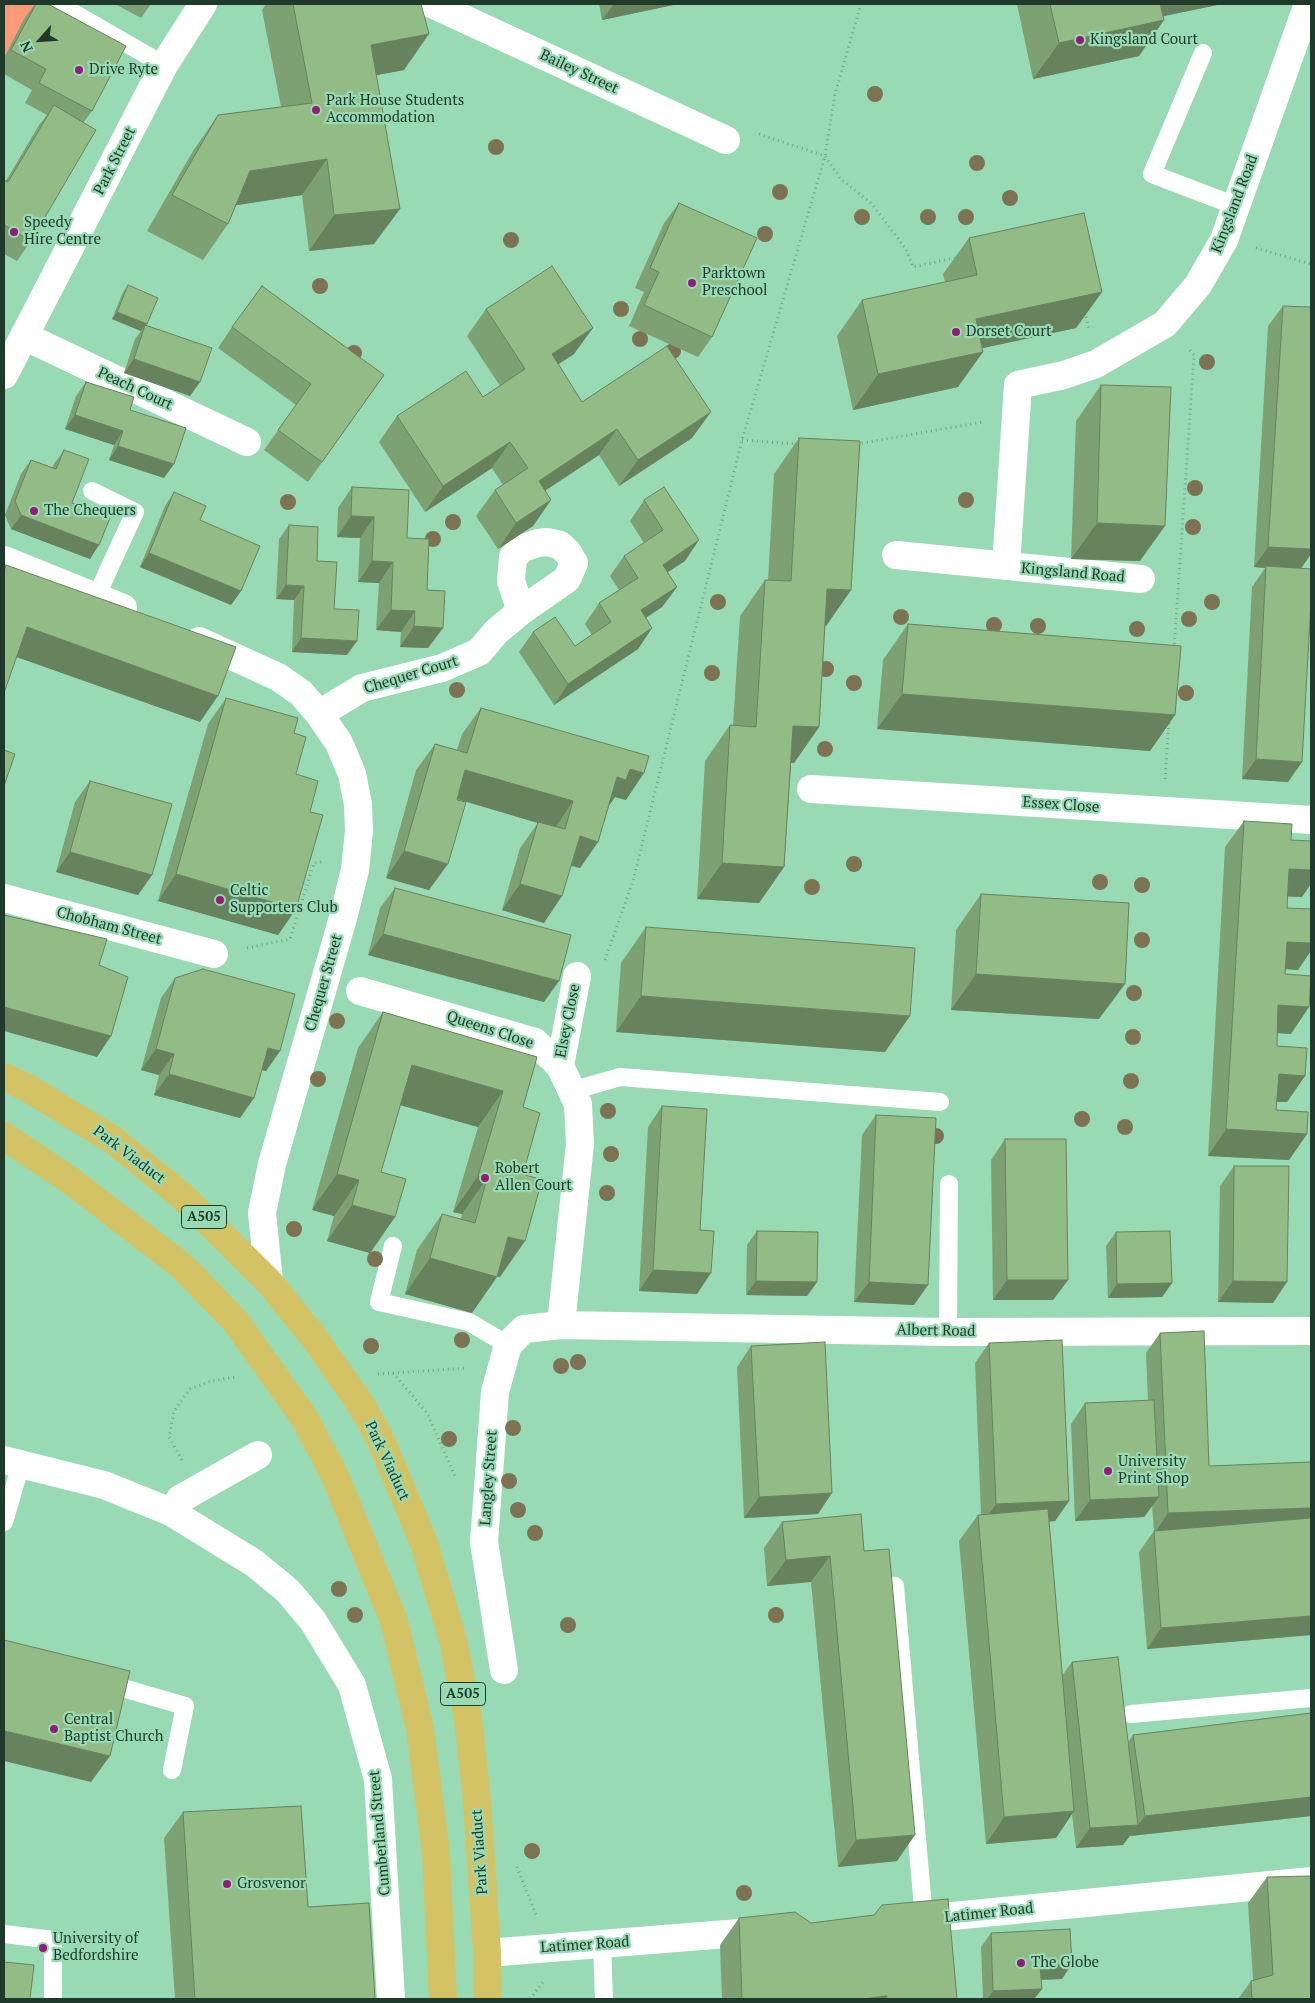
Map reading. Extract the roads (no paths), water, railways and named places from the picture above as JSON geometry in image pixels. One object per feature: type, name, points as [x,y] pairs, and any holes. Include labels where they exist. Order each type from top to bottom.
[{"type":"highway","name":"Park Viaduct","points":[[4,1077],[26,1087],[113,1140],[183,1197],[269,1281],[315,1339],[362,1406],[382,1443],[424,1543],[453,1640],[468,1718],[477,1801],[487,1953],[488,1999]]},
{"type":"highway","points":[[4,1136],[71,1181],[183,1267],[236,1322],[305,1419],[336,1478],[394,1621],[420,1729],[436,1853],[443,1999]]},
{"type":"street","name":"Park Street","points":[[4,375],[164,65],[203,4]]},
{"type":"street","name":"Bailey Street","points":[[432,4],[726,140]]},
{"type":"street","name":"Kingsland Road","points":[[1006,566],[1018,385],[1064,375],[1096,364],[1165,324],[1198,286],[1224,240],[1308,4]]},
{"type":"street","name":"Peach Court","points":[[24,336],[247,442]]},
{"type":"street","name":"Kingsland Road","points":[[896,555],[1141,579]]},
{"type":"street","points":[[4,560],[148,618]]},
{"type":"street","name":"Chequer Court","points":[[319,714],[362,688],[442,668],[479,652],[496,632],[521,611]]},
{"type":"street","name":"Chequer Street","points":[[173,629],[278,677],[301,693],[319,714],[339,743],[352,774],[358,804],[359,831],[355,870],[272,1164],[262,1213],[269,1281]]},
{"type":"street","name":"Essex Close","points":[[811,789],[1311,820]]},
{"type":"street","name":"Chobham Street","points":[[4,898],[214,954]]},
{"type":"street","name":"Elsey Close","points":[[560,1066],[577,976]]},
{"type":"street","name":"Queens Close","points":[[360,991],[536,1042],[560,1066],[578,1104],[580,1144],[560,1325]]},
{"type":"street","name":"Albert Road","points":[[560,1325],[948,1332],[1311,1331]]},
{"type":"street","name":"Langley Street","points":[[504,1670],[484,1542],[495,1392],[508,1346],[524,1329],[560,1325]]},
{"type":"street","points":[[171,1512],[180,1499],[258,1455]]},
{"type":"street","name":"Cumberland Street","points":[[12,1462],[104,1485],[171,1512],[254,1563],[288,1590],[313,1620],[352,1685],[378,1779],[391,1999]]},
{"type":"street","name":"Latimer Road","points":[[885,1922],[1311,1881]]},
{"type":"street","points":[[937,1918],[951,1944]]},
{"type":"street","name":"Latimer Road","points":[[487,1953],[788,1929]]},
{"type":"lane","points":[[58,4],[164,65]]},
{"type":"lane","points":[[1203,53],[1152,174],[1236,206]]},
{"type":"lane","points":[[92,491],[135,512],[96,597]]},
{"type":"lane","points":[[571,1091],[620,1077],[940,1102]]},
{"type":"lane","points":[[948,1332],[949,1184]]},
{"type":"lane","points":[[393,1246],[379,1302],[469,1322],[508,1346]]},
{"type":"lane","points":[[4,1522],[12,1462]]},
{"type":"lane","points":[[895,1586],[937,1918]]},
{"type":"lane","points":[[84,1676],[185,1706],[172,1770]]},
{"type":"lane","points":[[1132,1714],[1311,1698]]},
{"type":"lane","points":[[4,1934],[53,1940],[53,1999]]},
{"type":"lane","points":[[602,1944],[604,1999]]},
{"type":"place","name":"Kingsland Court","points":[[1080,40]]},
{"type":"place","name":"Drive Ryte","points":[[79,70]]},
{"type":"place","name":"Park House Students Accommodation","points":[[316,110]]},
{"type":"place","name":"Speedy Hire Centre","points":[[14,232]]},
{"type":"place","name":"Parktown Preschool","points":[[692,283]]},
{"type":"place","name":"Dorset Court","points":[[956,332]]},
{"type":"place","name":"The Chequers","points":[[34,511]]},
{"type":"place","name":"Celtic Supporters Club","points":[[220,900]]},
{"type":"place","name":"Robert Allen Court","points":[[485,1178]]},
{"type":"place","name":"University Print Shop","points":[[1108,1471]]},
{"type":"place","name":"Central Baptist Church","points":[[54,1729]]},
{"type":"place","name":"Grosvenor","points":[[227,1884]]},
{"type":"place","name":"University of Bedfordshire","points":[[43,1948]]},
{"type":"place","name":"The Globe","points":[[1021,1963]]}]
